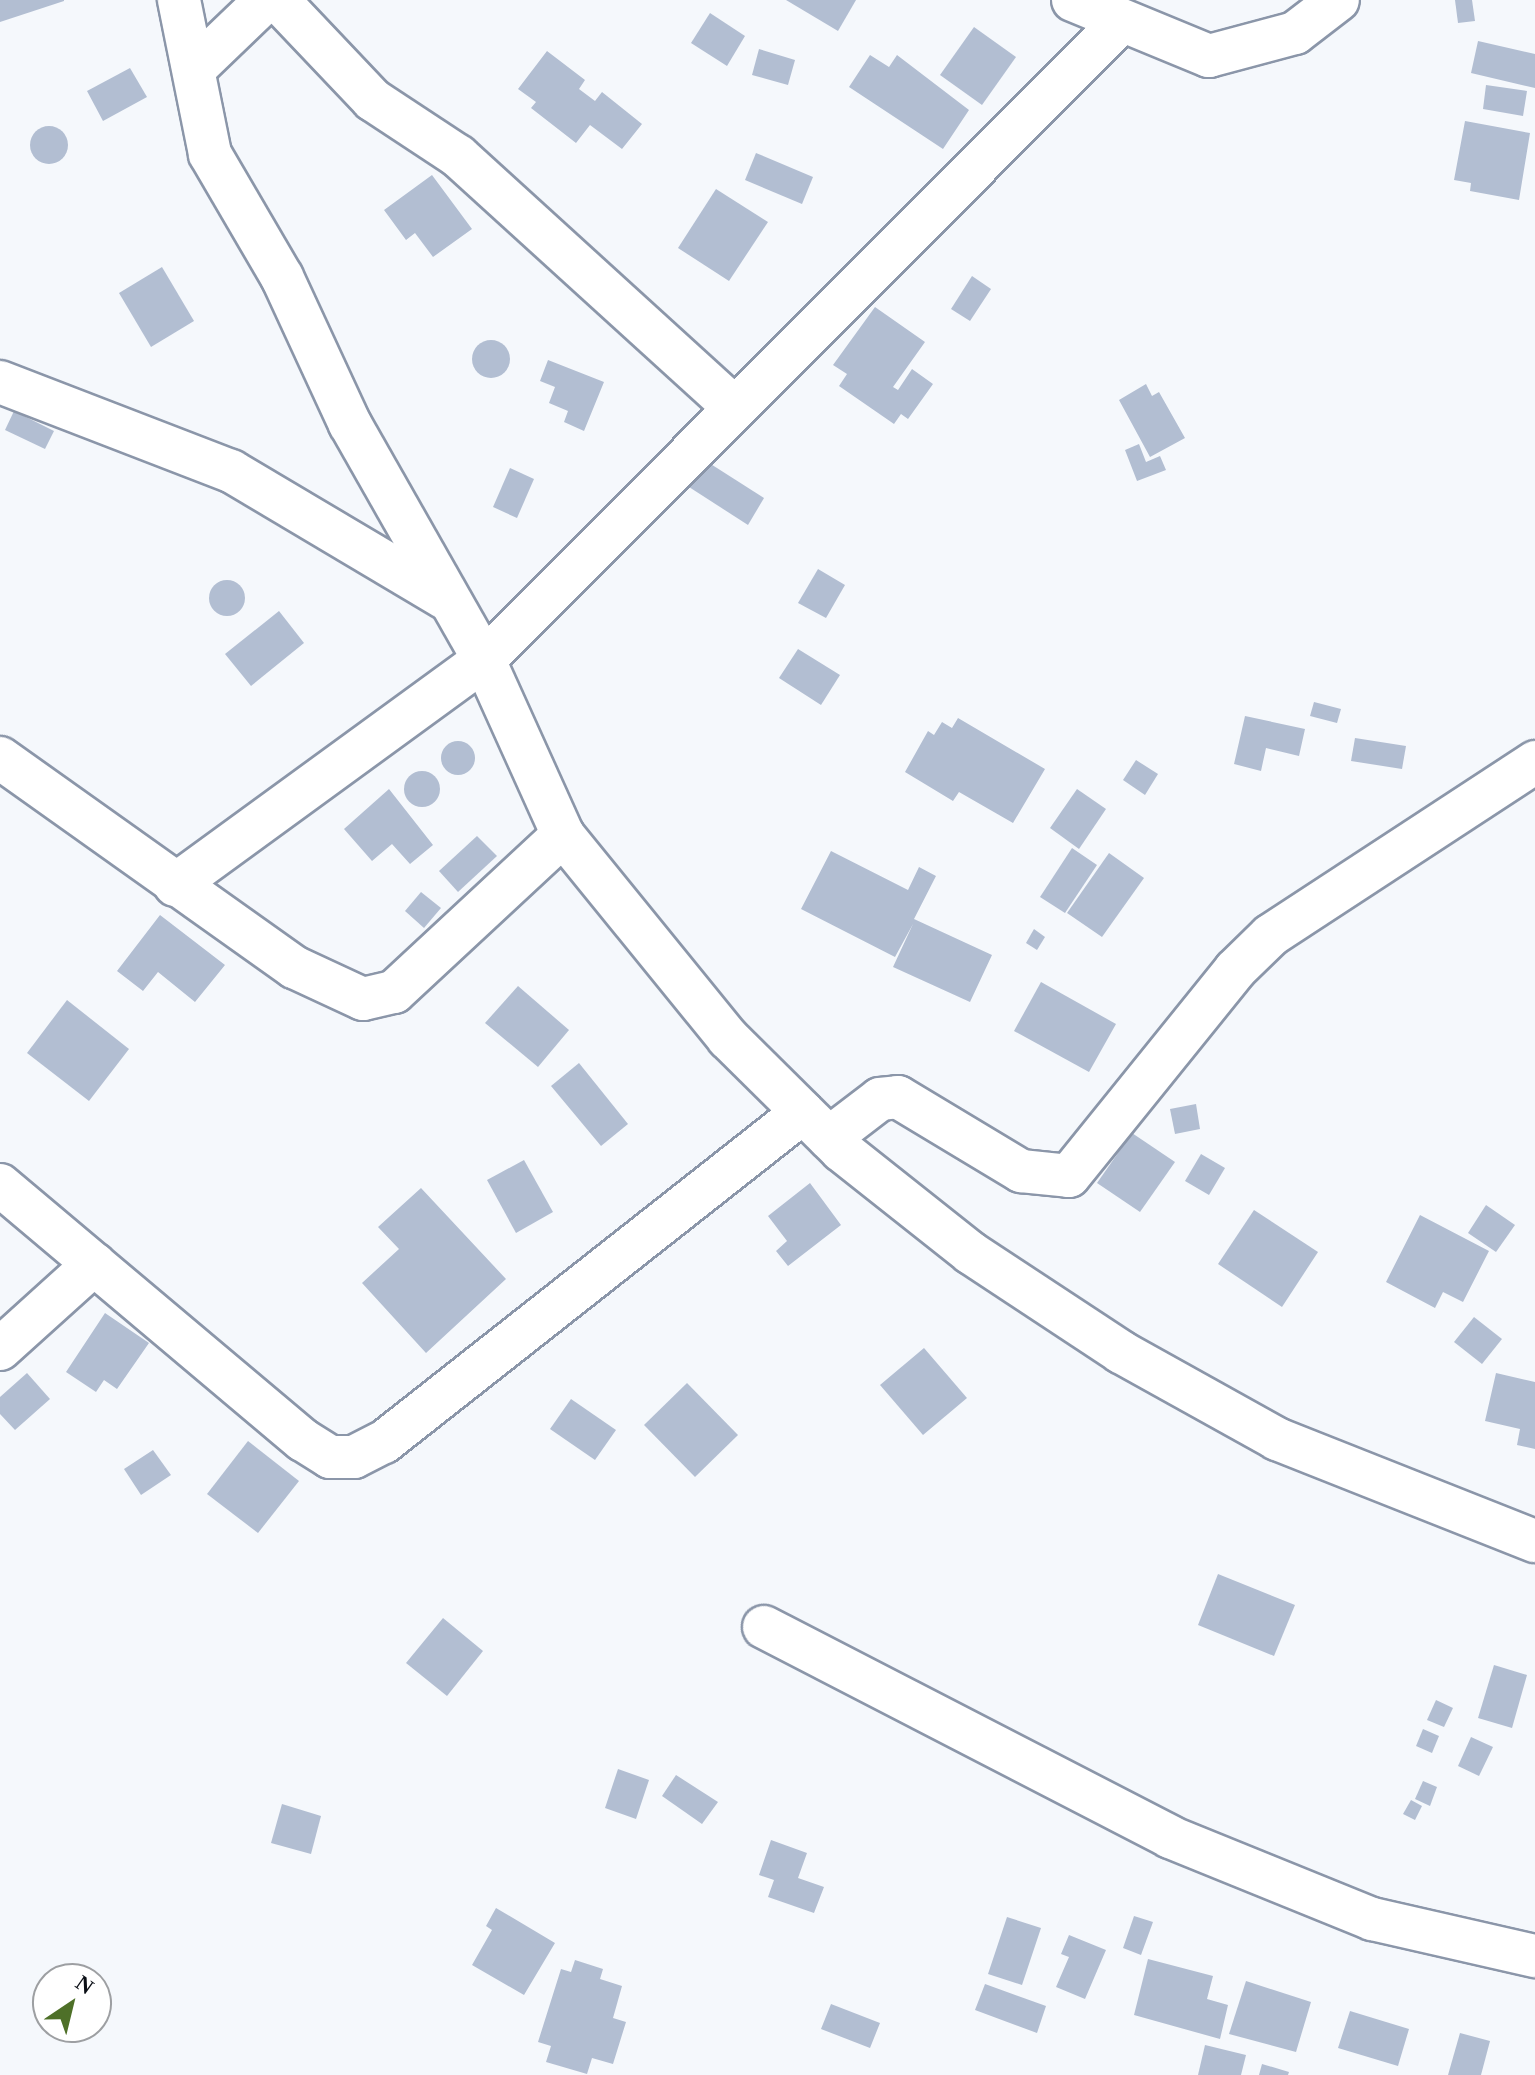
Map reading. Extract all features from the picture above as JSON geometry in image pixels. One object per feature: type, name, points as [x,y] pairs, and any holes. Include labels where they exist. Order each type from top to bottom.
[{"type":"street","points":[[179,0],[210,154],[282,277],[350,424],[446,599],[484,660],[563,835],[728,1038],[816,1125],[971,1253],[1121,1352],[1277,1439],[1535,1541]]},
{"type":"street","points":[[195,68],[266,0]]},
{"type":"street","points":[[278,0],[373,100],[458,156],[734,407]]},
{"type":"street","points":[[1073,0],[1209,56],[1295,33],[1338,0]]},
{"type":"street","points":[[175,885],[484,660],[1122,21]]},
{"type":"street","points":[[0,382],[231,471],[446,599]]},
{"type":"street","points":[[0,758],[294,967],[363,999],[394,992],[563,835]]},
{"type":"street","points":[[0,1185],[303,1440],[330,1457],[354,1457],[384,1442],[816,1125],[880,1099],[898,1097],[1021,1171],[1069,1176],[1235,970],[1271,935],[1535,762]]},
{"type":"street","points":[[0,1349],[94,1264]]},
{"type":"street","points":[[764,1627],[1170,1837],[1372,1919],[1535,1956]]},
{"type":"building","points":[[0,0],[64,0],[64,1],[0,22]]},
{"type":"building","points":[[786,0],[856,0],[838,31]]},
{"type":"building","points":[[1455,0],[1472,0],[1475,21],[1458,23]]},
{"type":"building","points":[[710,13],[745,36],[727,66],[691,43]]},
{"type":"building","points":[[974,27],[1016,57],[982,105],[940,75]]},
{"type":"building","points":[[1478,41],[1535,54],[1535,88],[1471,73]]},
{"type":"building","points":[[759,49],[795,60],[788,85],[752,75]]},
{"type":"building","points":[[547,51],[585,80],[579,89],[595,101],[602,92],[642,124],[622,149],[590,125],[576,143],[531,108],[536,102],[518,89]]},
{"type":"building","points":[[870,55],[889,67],[897,55],[969,110],[943,149],[849,87]]},
{"type":"building","points":[[130,68],[147,97],[103,121],[87,91]]},
{"type":"building","points":[[1486,85],[1527,91],[1523,116],[1483,109]]},
{"type":"building","points":[[1465,121],[1530,133],[1519,200],[1470,191],[1471,183],[1454,180]]},
{"type":"building","points":[[49,126],[62,132],[68,145],[62,158],[49,164],[36,158],[30,145],[36,132]]},
{"type":"building","points":[[756,153],[813,177],[802,204],[745,180]]},
{"type":"building","points":[[432,175],[472,229],[433,257],[415,233],[406,240],[384,210]]},
{"type":"building","points":[[716,189],[768,222],[729,281],[678,248]]},
{"type":"building","points":[[162,267],[194,321],[151,347],[119,293]]},
{"type":"building","points":[[972,276],[991,289],[970,321],[951,309]]},
{"type":"building","points":[[875,307],[925,342],[893,387],[898,390],[912,369],[933,384],[908,419],[901,414],[894,424],[839,386],[847,374],[833,365]]},
{"type":"building","points":[[491,340],[505,345],[510,359],[505,373],[491,378],[477,373],[472,359],[477,345]]},
{"type":"building","points":[[548,360],[604,382],[584,431],[564,422],[568,411],[549,403],[555,387],[540,381]]},
{"type":"building","points":[[1146,384],[1152,396],[1159,392],[1185,438],[1150,457],[1119,400]]},
{"type":"building","points":[[14,411],[54,431],[45,449],[5,430]]},
{"type":"building","points":[[1139,444],[1146,462],[1160,456],[1166,470],[1137,481],[1125,450]]},
{"type":"building","points":[[706,461],[764,498],[748,525],[689,487]]},
{"type":"building","points":[[510,468],[534,479],[517,518],[493,507]]},
{"type":"building","points":[[818,569],[845,585],[826,618],[798,603]]},
{"type":"building","points":[[227,580],[240,585],[245,598],[240,611],[227,616],[214,611],[209,598],[214,585]]},
{"type":"building","points":[[279,611],[304,643],[251,686],[225,654]]},
{"type":"building","points":[[798,649],[840,675],[821,705],[779,678]]},
{"type":"building","points":[[1314,702],[1341,709],[1337,723],[1310,716]]},
{"type":"building","points":[[1245,716],[1305,729],[1299,756],[1266,748],[1261,771],[1234,764]]},
{"type":"building","points":[[958,718],[1045,769],[1013,823],[959,792],[953,801],[905,772],[928,731],[934,735],[942,722],[952,728]]},
{"type":"building","points":[[1355,738],[1406,746],[1402,769],[1351,761]]},
{"type":"building","points":[[458,741],[470,746],[475,758],[470,770],[458,775],[446,770],[441,758],[446,746]]},
{"type":"building","points":[[1136,760],[1158,774],[1145,795],[1123,780]]},
{"type":"building","points":[[422,771],[435,776],[440,789],[435,802],[422,807],[409,802],[404,789],[409,776]]},
{"type":"building","points":[[389,789],[433,845],[410,864],[392,844],[372,861],[344,829]]},
{"type":"building","points":[[1077,789],[1106,809],[1079,849],[1050,828]]},
{"type":"building","points":[[477,836],[497,856],[458,892],[439,871]]},
{"type":"building","points":[[1072,848],[1097,865],[1065,913],[1040,897]]},
{"type":"building","points":[[831,851],[908,890],[919,867],[936,876],[914,919],[992,955],[970,1002],[893,967],[913,924],[895,957],[801,909]]},
{"type":"building","points":[[1109,853],[1144,878],[1102,937],[1067,913]]},
{"type":"building","points":[[421,892],[441,908],[424,928],[405,911]]},
{"type":"building","points":[[160,915],[225,965],[195,1002],[158,972],[143,991],[117,971]]},
{"type":"building","points":[[1034,929],[1045,937],[1037,950],[1026,943]]},
{"type":"building","points":[[1041,982],[1116,1024],[1089,1072],[1014,1031]]},
{"type":"building","points":[[518,986],[569,1030],[538,1067],[485,1023]]},
{"type":"building","points":[[67,1000],[129,1049],[89,1101],[27,1053]]},
{"type":"building","points":[[579,1063],[628,1124],[601,1146],[551,1086]]},
{"type":"building","points":[[1196,1104],[1200,1129],[1175,1134],[1170,1109]]},
{"type":"building","points":[[1132,1133],[1175,1162],[1140,1212],[1097,1183]]},
{"type":"building","points":[[1201,1154],[1225,1168],[1209,1195],[1185,1181]]},
{"type":"building","points":[[524,1160],[553,1212],[516,1233],[487,1180]]},
{"type":"building","points":[[810,1183],[841,1225],[788,1266],[776,1251],[787,1241],[768,1216]]},
{"type":"building","points":[[421,1188],[506,1279],[426,1353],[362,1283],[399,1249],[378,1227]]},
{"type":"building","points":[[1486,1205],[1515,1225],[1496,1252],[1468,1233]]},
{"type":"building","points":[[1254,1210],[1318,1252],[1282,1307],[1218,1264]]},
{"type":"building","points":[[1420,1215],[1489,1251],[1463,1302],[1443,1292],[1435,1308],[1386,1282]]},
{"type":"building","points":[[105,1313],[149,1343],[117,1389],[104,1380],[96,1392],[66,1372]]},
{"type":"building","points":[[1474,1317],[1502,1339],[1482,1364],[1454,1342]]},
{"type":"building","points":[[924,1348],[967,1398],[923,1435],[880,1385]]},
{"type":"building","points":[[27,1373],[50,1399],[15,1430],[0,1414],[0,1397]]},
{"type":"building","points":[[1496,1373],[1535,1382],[1535,1449],[1517,1445],[1520,1429],[1485,1421]]},
{"type":"building","points":[[687,1383],[738,1435],[695,1477],[644,1425]]},
{"type":"building","points":[[571,1399],[616,1430],[595,1460],[550,1429]]},
{"type":"building","points":[[248,1441],[299,1481],[258,1533],[207,1494]]},
{"type":"building","points":[[153,1450],[171,1475],[141,1495],[124,1469]]},
{"type":"building","points":[[1218,1574],[1295,1605],[1274,1656],[1198,1625]]},
{"type":"building","points":[[443,1618],[483,1651],[447,1696],[406,1663]]},
{"type":"building","points":[[1494,1665],[1527,1675],[1512,1728],[1478,1718]]},
{"type":"building","points":[[1436,1700],[1453,1708],[1444,1727],[1427,1720]]},
{"type":"building","points":[[1423,1729],[1439,1736],[1432,1753],[1416,1746]]},
{"type":"building","points":[[1471,1737],[1493,1747],[1479,1776],[1458,1766]]},
{"type":"building","points":[[618,1769],[649,1780],[636,1819],[605,1808]]},
{"type":"building","points":[[676,1775],[718,1802],[702,1824],[662,1796]]},
{"type":"building","points":[[1423,1781],[1437,1787],[1430,1806],[1415,1799]]},
{"type":"building","points":[[1411,1800],[1422,1806],[1415,1820],[1403,1814]]},
{"type":"building","points":[[282,1804],[321,1816],[311,1854],[271,1843]]},
{"type":"building","points":[[771,1840],[807,1853],[798,1878],[824,1887],[814,1913],[768,1897],[774,1880],[759,1875]]},
{"type":"building","points":[[496,1908],[555,1943],[524,1995],[472,1965],[492,1930],[486,1926]]},
{"type":"building","points":[[1134,1916],[1153,1922],[1141,1955],[1123,1948]]},
{"type":"building","points":[[1007,1917],[1041,1928],[1022,1985],[988,1974]]},
{"type":"building","points":[[1069,1935],[1106,1950],[1085,1999],[1056,1987],[1069,1957],[1061,1954]]},
{"type":"building","points":[[1148,1959],[1213,1976],[1207,1999],[1228,2005],[1220,2039],[1134,2015]]},
{"type":"building","points":[[575,1960],[603,1969],[600,1979],[622,1986],[613,2018],[626,2022],[613,2064],[592,2058],[587,2074],[546,2062],[551,2046],[538,2042],[561,1969],[571,1972]]},
{"type":"building","points":[[1246,1981],[1311,2002],[1296,2052],[1229,2034]]},
{"type":"building","points":[[985,1984],[1046,2006],[1037,2033],[975,2010]]},
{"type":"building","points":[[831,2004],[880,2023],[870,2048],[821,2029]]},
{"type":"building","points":[[1350,2011],[1409,2029],[1398,2066],[1338,2048]]},
{"type":"building","points":[[1460,2033],[1490,2041],[1481,2075],[1448,2075]]},
{"type":"building","points":[[1205,2045],[1246,2055],[1241,2075],[1198,2075]]},
{"type":"building","points":[[1262,2064],[1289,2072],[1288,2075],[1259,2075]]}]
